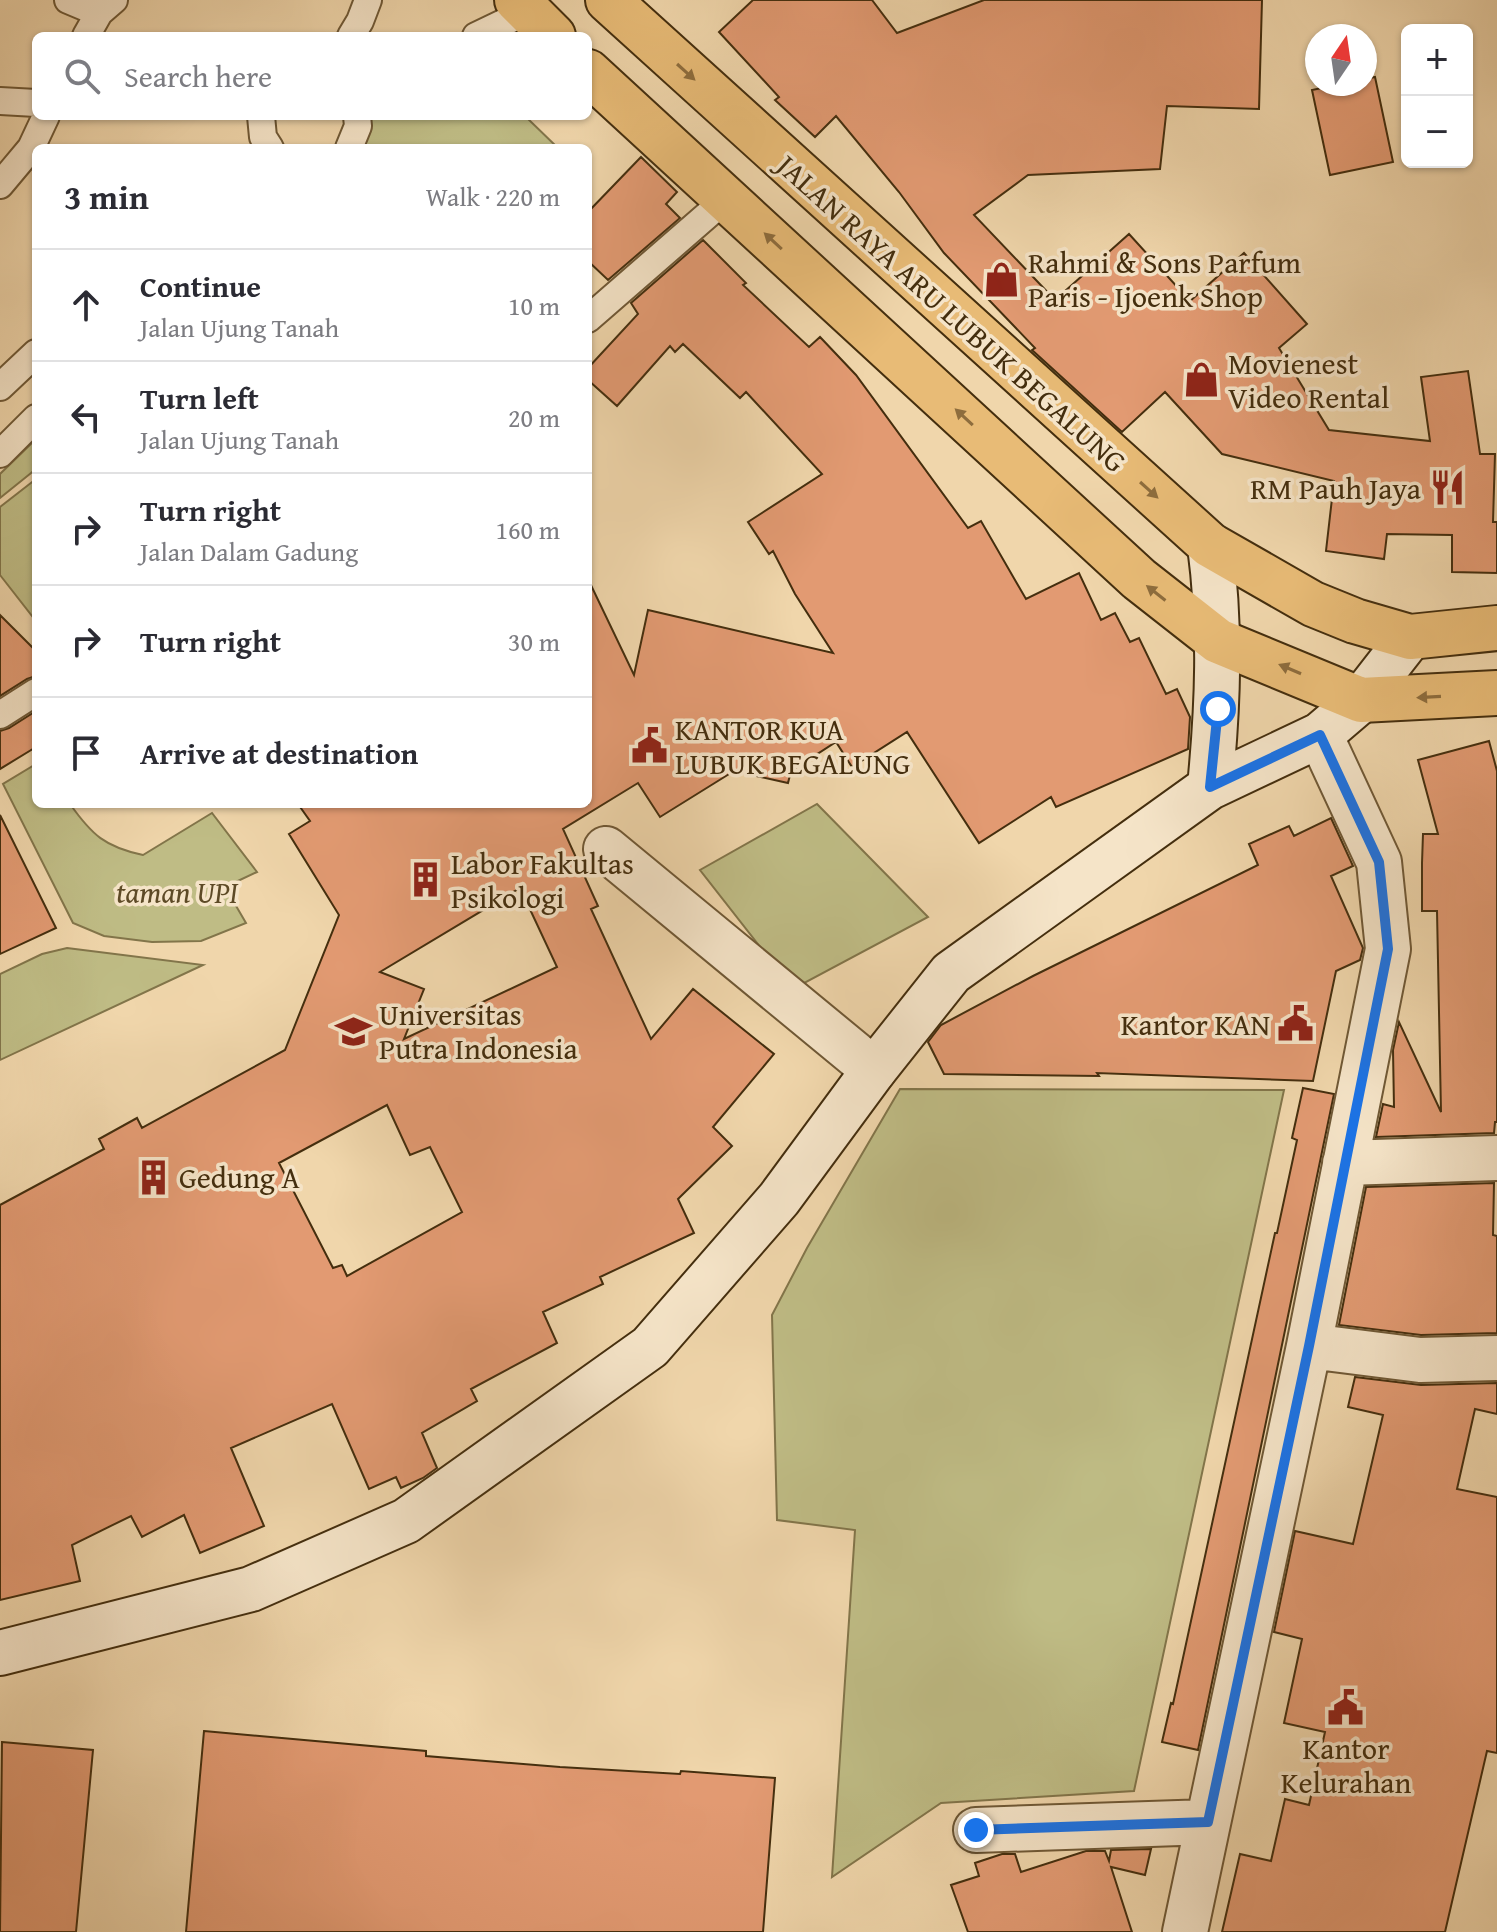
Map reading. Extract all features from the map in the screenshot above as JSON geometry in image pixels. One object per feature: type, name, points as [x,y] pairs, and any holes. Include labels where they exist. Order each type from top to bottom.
[{"type":"main road","name":"JALAN RAYA ARU LUBUK BEGALUNG","points":[[608,0],[1210,545],[1313,604],[1355,621],[1410,637]]},
{"type":"main road","points":[[650,40],[597,81],[1139,579],[1218,641],[1361,700],[1497,693]]},
{"type":"main road","points":[[1410,637],[1497,628]]},
{"type":"street","points":[[1210,545],[1218,601],[1218,709],[1210,787]]},
{"type":"street","points":[[0,1653],[251,1589],[406,1521],[650,1347],[779,1199],[874,1070],[951,973],[1210,787],[1320,735],[1361,700],[1410,637]]},
{"type":"street","points":[[1185,1932],[1309,1346],[1388,949],[1379,862],[1320,735]]},
{"type":"street","points":[[606,849],[874,1070]]},
{"type":"street","points":[[1345,1163],[1497,1158]]},
{"type":"street","points":[[1309,1346],[1420,1360],[1497,1358]]},
{"type":"street","points":[[976,1830],[1208,1822]]},
{"type":"lane","points":[[68,0],[100,16]]},
{"type":"lane","points":[[353,32],[368,0]]},
{"type":"lane","points":[[487,32],[533,16]]},
{"type":"lane","points":[[0,101],[32,103]]},
{"type":"lane","points":[[33,144],[44,120]]},
{"type":"lane","points":[[351,144],[357,120]]},
{"type":"lane","points":[[1,177],[32,146]]},
{"type":"lane","points":[[592,316],[727,198]]},
{"type":"lane","points":[[0,387],[32,357]]},
{"type":"lane","points":[[0,454],[32,422]]},
{"type":"lane","points":[[0,715],[32,695]]},
{"type":"green space","points":[[369,120],[529,120],[554,144],[360,144]]},
{"type":"green space","points":[[32,443],[32,472],[0,498],[0,474]]},
{"type":"green space","points":[[32,482],[32,616],[0,575],[0,507]]},
{"type":"green space","name":"taman UPI","points":[[32,766],[32,808],[73,808],[100,838],[143,855],[212,813],[257,872],[225,887],[246,923],[201,941],[152,942],[104,936],[73,923],[3,784]]},
{"type":"green space","points":[[817,804],[928,917],[793,989],[700,870]]},
{"type":"green space","name":"taman UPI","points":[[67,948],[203,965],[0,1060],[0,974],[42,954]]},
{"type":"green space","points":[[900,1089],[1284,1090],[1134,1791],[941,1803],[832,1877],[855,1530],[777,1520],[772,1315],[807,1248]]},
{"type":"building","points":[[753,0],[872,0],[897,33],[984,0],[1262,0],[1259,109],[1167,106],[1160,169],[1028,175],[974,215],[1055,300],[1129,234],[1190,301],[1244,253],[1307,324],[1279,348],[1329,430],[1430,441],[1421,377],[1468,371],[1480,454],[1495,454],[1493,522],[1497,522],[1497,573],[1452,572],[1452,535],[1387,534],[1384,559],[1326,551],[1334,481],[1222,454],[1165,392],[1122,432],[1032,350],[1035,348],[944,253],[899,192],[836,116],[815,137],[775,100],[779,97],[719,32]]},
{"type":"building","points":[[1377,86],[1393,162],[1330,175],[1313,96],[1377,96]]},
{"type":"building","points":[[641,157],[677,192],[666,204],[680,218],[608,280],[592,265],[592,208]]},
{"type":"building","points":[[703,240],[746,283],[743,285],[809,347],[820,337],[856,375],[968,528],[981,521],[1026,599],[1079,573],[1101,620],[1115,613],[1130,642],[1139,638],[1166,694],[1177,689],[1190,717],[1188,749],[1056,807],[1051,797],[979,843],[907,732],[852,767],[836,742],[791,771],[788,783],[734,771],[660,817],[638,783],[563,829],[598,906],[591,909],[651,1039],[693,989],[774,1054],[713,1127],[732,1146],[678,1199],[694,1233],[600,1277],[603,1284],[543,1312],[557,1343],[471,1389],[477,1401],[422,1433],[437,1468],[423,1478],[401,1488],[396,1477],[369,1489],[332,1404],[231,1448],[264,1526],[200,1553],[184,1515],[142,1537],[131,1516],[72,1545],[80,1581],[0,1600],[0,1205],[104,1149],[99,1139],[137,1118],[142,1128],[285,1050],[339,915],[289,834],[310,821],[301,808],[592,808],[592,587],[634,675],[648,610],[833,653],[795,594],[773,551],[769,554],[748,522],[822,474],[746,392],[740,398],[683,344],[675,352],[670,346],[617,406],[592,384],[592,364],[638,314],[631,303]],"holes":[[[520,888],[557,967],[404,1039],[424,989],[380,972]],[[387,1105],[410,1155],[430,1147],[462,1212],[347,1276],[342,1265],[333,1268],[279,1163]]]},
{"type":"building","points":[[0,615],[32,647],[32,677],[0,696]]},
{"type":"building","points":[[32,714],[32,749],[0,769],[0,731]]},
{"type":"building","points":[[1489,741],[1497,771],[1497,1122],[1494,1133],[1376,1137],[1383,1104],[1394,1107],[1393,1050],[1399,1022],[1441,1112],[1437,911],[1422,911],[1423,834],[1438,834],[1418,760]]},
{"type":"building","points":[[0,815],[56,928],[0,954]]},
{"type":"building","points":[[1331,818],[1353,866],[1331,876],[1363,948],[1360,960],[1336,971],[1313,1081],[1097,1073],[1099,1076],[944,1074],[928,1042],[941,1025],[1258,865],[1249,844],[1289,826],[1294,836]]},
{"type":"building","points":[[1303,1088],[1334,1094],[1198,1750],[1162,1742],[1277,1233],[1297,1140],[1292,1138]]},
{"type":"building","points":[[1494,1183],[1497,1333],[1421,1335],[1339,1325],[1366,1187]]},
{"type":"building","points":[[1355,1377],[1421,1385],[1497,1383],[1497,1414],[1475,1409],[1457,1489],[1497,1497],[1497,1753],[1487,1751],[1445,1932],[1222,1932],[1240,1854],[1271,1861],[1285,1799],[1309,1805],[1325,1732],[1284,1723],[1302,1639],[1274,1632],[1295,1531],[1353,1544],[1383,1415],[1348,1407]]},
{"type":"building","points":[[204,1731],[426,1751],[426,1756],[560,1767],[775,1778],[763,1932],[186,1932]]},
{"type":"building","points":[[2,1742],[93,1750],[76,1932],[0,1932]]},
{"type":"building","points":[[1151,1849],[1145,1875],[1111,1867],[1132,1932],[968,1932],[951,1885],[979,1876],[975,1863],[1002,1854],[1015,1854],[1021,1872],[1086,1851],[1105,1851],[1109,1861],[1111,1850]]},
{"type":"place","name":"Rahmi & Sons Parfum Paris - Ijoenk Shop","points":[[1002,279]]},
{"type":"place","name":"Movienest Video Rental","points":[[1202,380]]},
{"type":"place","name":"RM Pauh Jaya","points":[[1447,488]]},
{"type":"place","name":"KANTOR KUA LUBUK BEGALUNG","points":[[649,746]]},
{"type":"place","name":"Labor Fakultas Psikologi","points":[[425,880]]},
{"type":"place","name":"Kantor KAN","points":[[1296,1024]]},
{"type":"place","name":"Universitas Putra Indonesia","points":[[353,1031]]},
{"type":"place","name":"Gedung A","points":[[153,1177]]},
{"type":"place","name":"Kantor Kelurahan","points":[[1346,1707]]},
{"type":"route","points":[[976,1830],[1208,1822],[1309,1346],[1388,949],[1379,862],[1320,735],[1210,787],[1218,709]]}]
